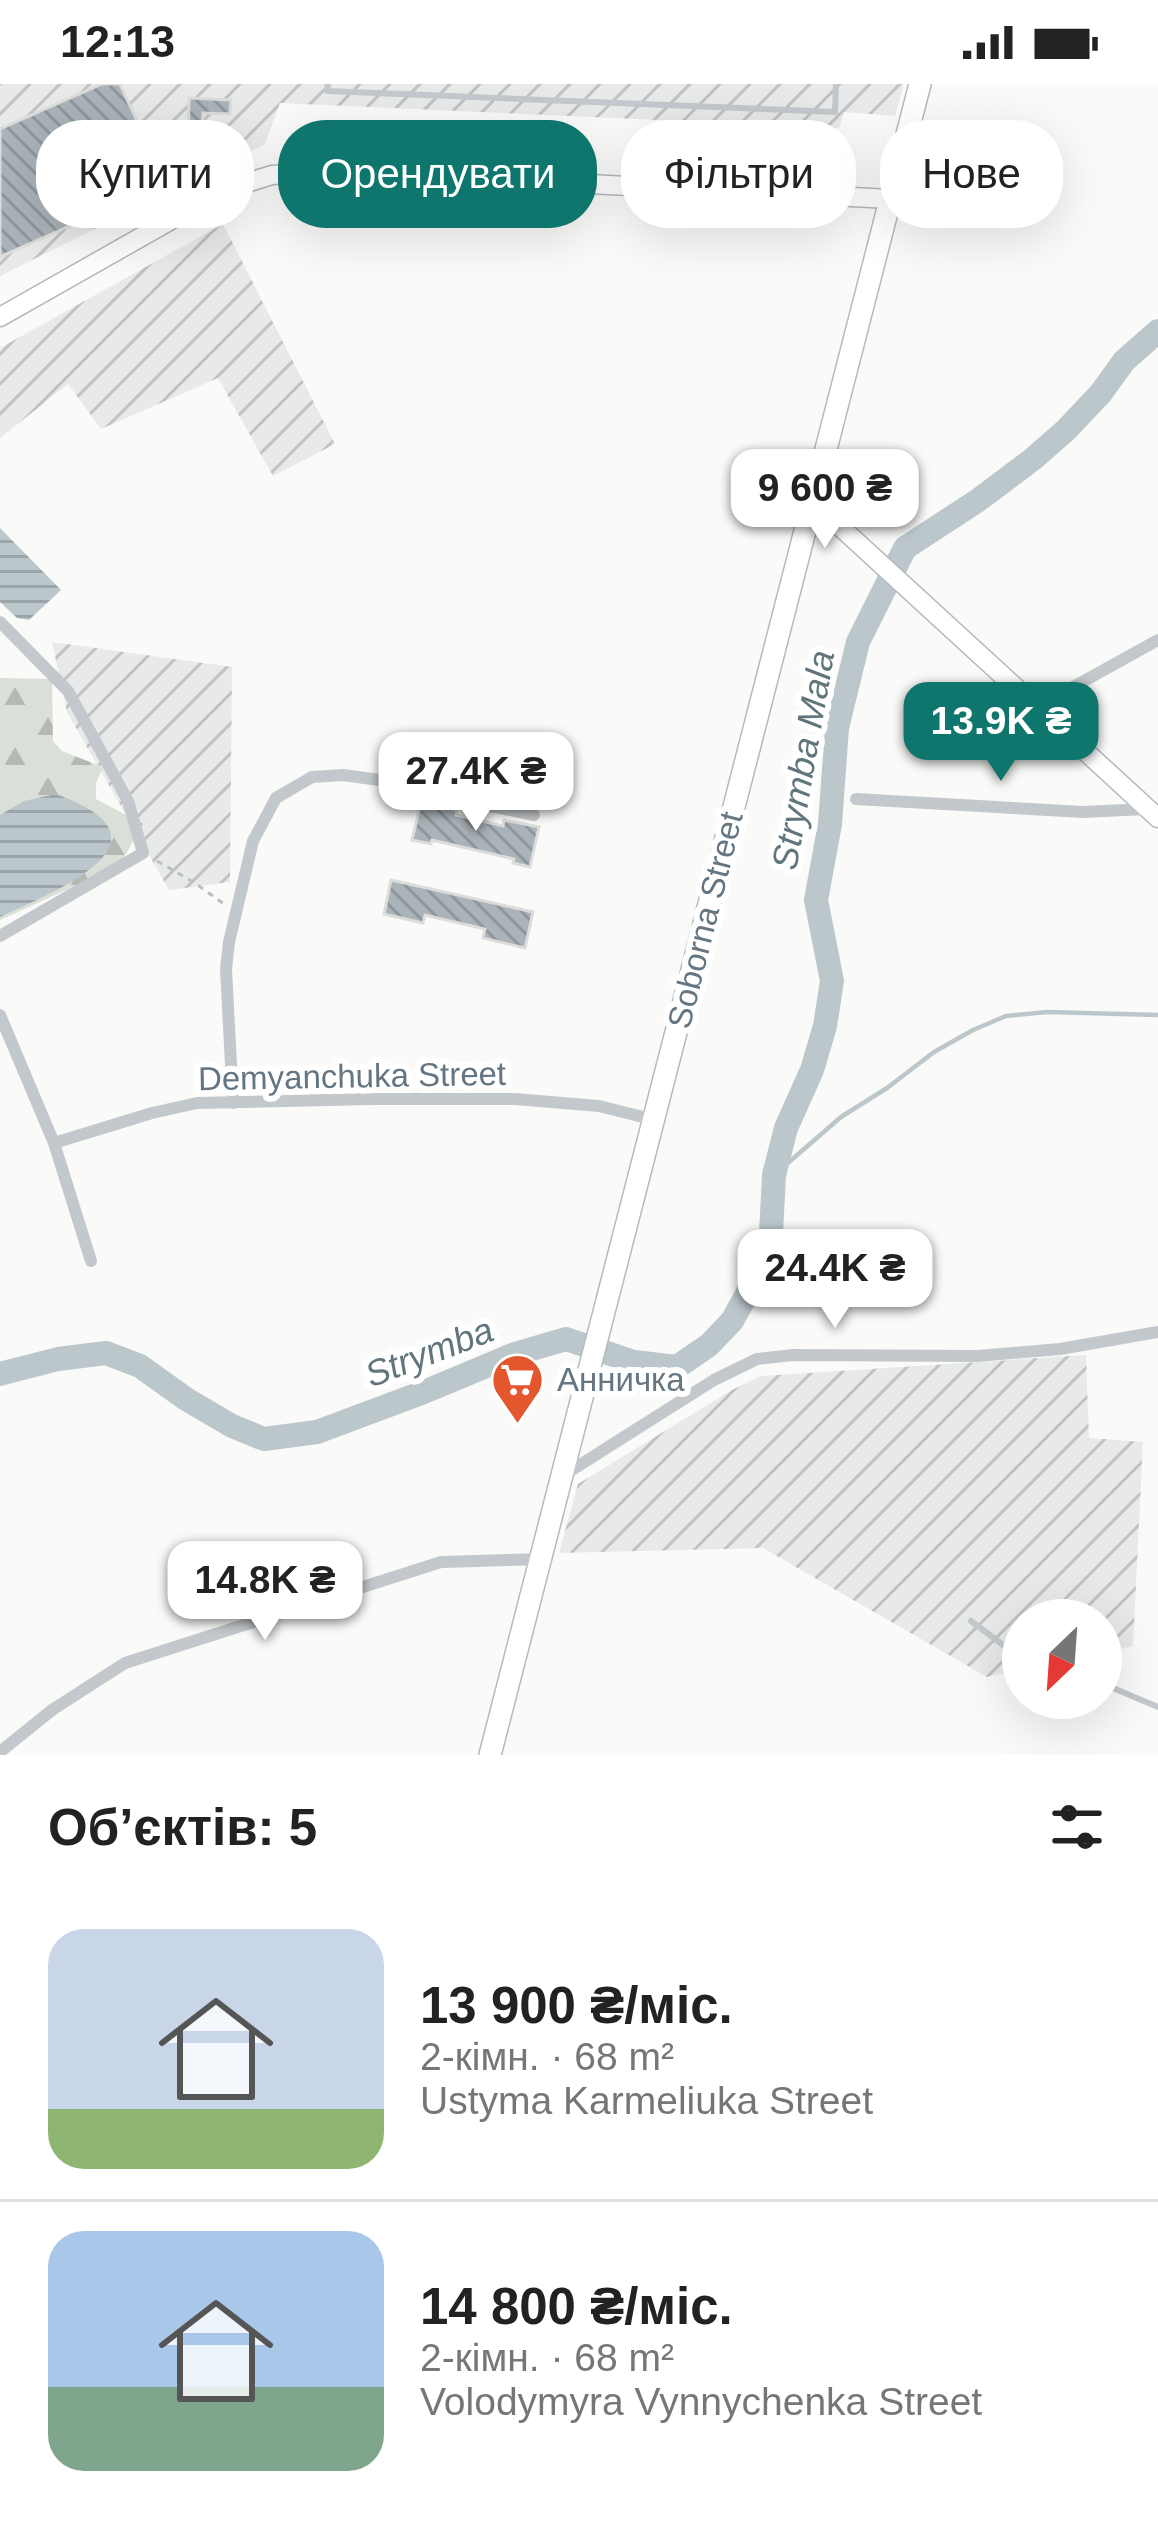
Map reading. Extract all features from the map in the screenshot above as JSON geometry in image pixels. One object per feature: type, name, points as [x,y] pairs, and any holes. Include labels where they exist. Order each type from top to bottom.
[{"type":"main road","name":"Soborna Street","points":[[911,120],[920,84]]},
{"type":"main road","points":[[0,317],[224,190],[272,176],[328,171],[880,199]]},
{"type":"main road","name":"Soborna Street","points":[[490,1755],[884,228]]},
{"type":"main road","points":[[812,500],[1152,813]]},
{"type":"street","points":[[0,622],[68,691],[128,801],[143,853],[0,936]]},
{"type":"street","points":[[1039,706],[1158,640]]},
{"type":"street","points":[[232,1103],[226,969],[254,842],[276,798],[312,777],[343,775],[534,815]]},
{"type":"street","points":[[856,800],[1152,813]]},
{"type":"street","points":[[0,1015],[54,1143],[92,1261]]},
{"type":"street","name":"Demyanchuka Street","points":[[54,1143],[197,1103],[515,1099],[599,1106],[655,1120]]},
{"type":"street","points":[[562,1476],[713,1380],[757,1359],[977,1356],[1060,1349],[1158,1332]]},
{"type":"street","points":[[0,1752],[52,1710],[125,1663],[441,1562],[540,1559]]},
{"type":"lane","points":[[328,84],[327,91],[835,112],[836,84]]},
{"type":"lane","points":[[970,1621],[1002,1644]]},
{"type":"lane","points":[[1122,1692],[1158,1707]]},
{"type":"path","points":[[143,853],[236,912]]},
{"type":"shaded area","points":[[0,84],[904,84],[895,116],[844,112],[842,120],[660,120],[280,103],[265,144],[254,149],[254,120],[36,120],[36,228],[96,228],[0,276]]},
{"type":"shaded area","points":[[216,228],[225,228],[335,444],[273,476],[218,378],[101,429],[68,384],[0,438],[0,348]]},
{"type":"shaded area","points":[[0,528],[61,590],[29,620],[17,618],[0,602]]},
{"type":"shaded area","points":[[52,642],[232,667],[230,882],[169,890],[67,712]]},
{"type":"shaded area","points":[[56,794],[93,811],[109,829],[110,846],[77,879],[0,917],[0,815],[24,801]]},
{"type":"shaded area","points":[[1086,1355],[1089,1438],[1143,1442],[1133,1646],[1122,1649],[1122,1599],[1002,1599],[1002,1674],[987,1677],[763,1548],[559,1553],[578,1484],[761,1376]]},
{"type":"green space","points":[[0,678],[52,679],[53,741],[62,751],[103,767],[96,799],[143,824],[119,866],[0,920]]},
{"type":"building","points":[[102,84],[120,84],[137,120],[36,120],[36,228],[65,228],[0,257],[0,129]]},
{"type":"building","points":[[189,98],[231,100],[230,114],[203,113],[203,120],[189,120]]},
{"type":"building","points":[[421,802],[503,826],[504,820],[539,827],[530,867],[432,840],[431,844],[412,840]]},
{"type":"building","points":[[391,880],[533,912],[525,948],[483,938],[485,929],[425,915],[423,923],[384,914]]},
{"type":"waterway","name":"Strymba Mala","points":[[0,1374],[106,1353],[140,1366],[186,1399],[264,1439],[317,1432],[515,1354],[566,1339],[634,1362],[677,1367],[709,1345],[732,1321],[747,1294],[771,1233],[774,1175],[786,1128],[825,1026],[832,981],[816,900],[830,824],[837,728],[858,642],[905,548],[1033,459],[1158,331]]},
{"type":"waterway","points":[[774,1175],[841,1117],[934,1052],[1006,1016],[1047,1012],[1158,1015]]},
{"type":"place","name":"Анничка","points":[[518,1425]]},
{"type":"water label","name":"Strymba","points":[[429,1352]]}]
